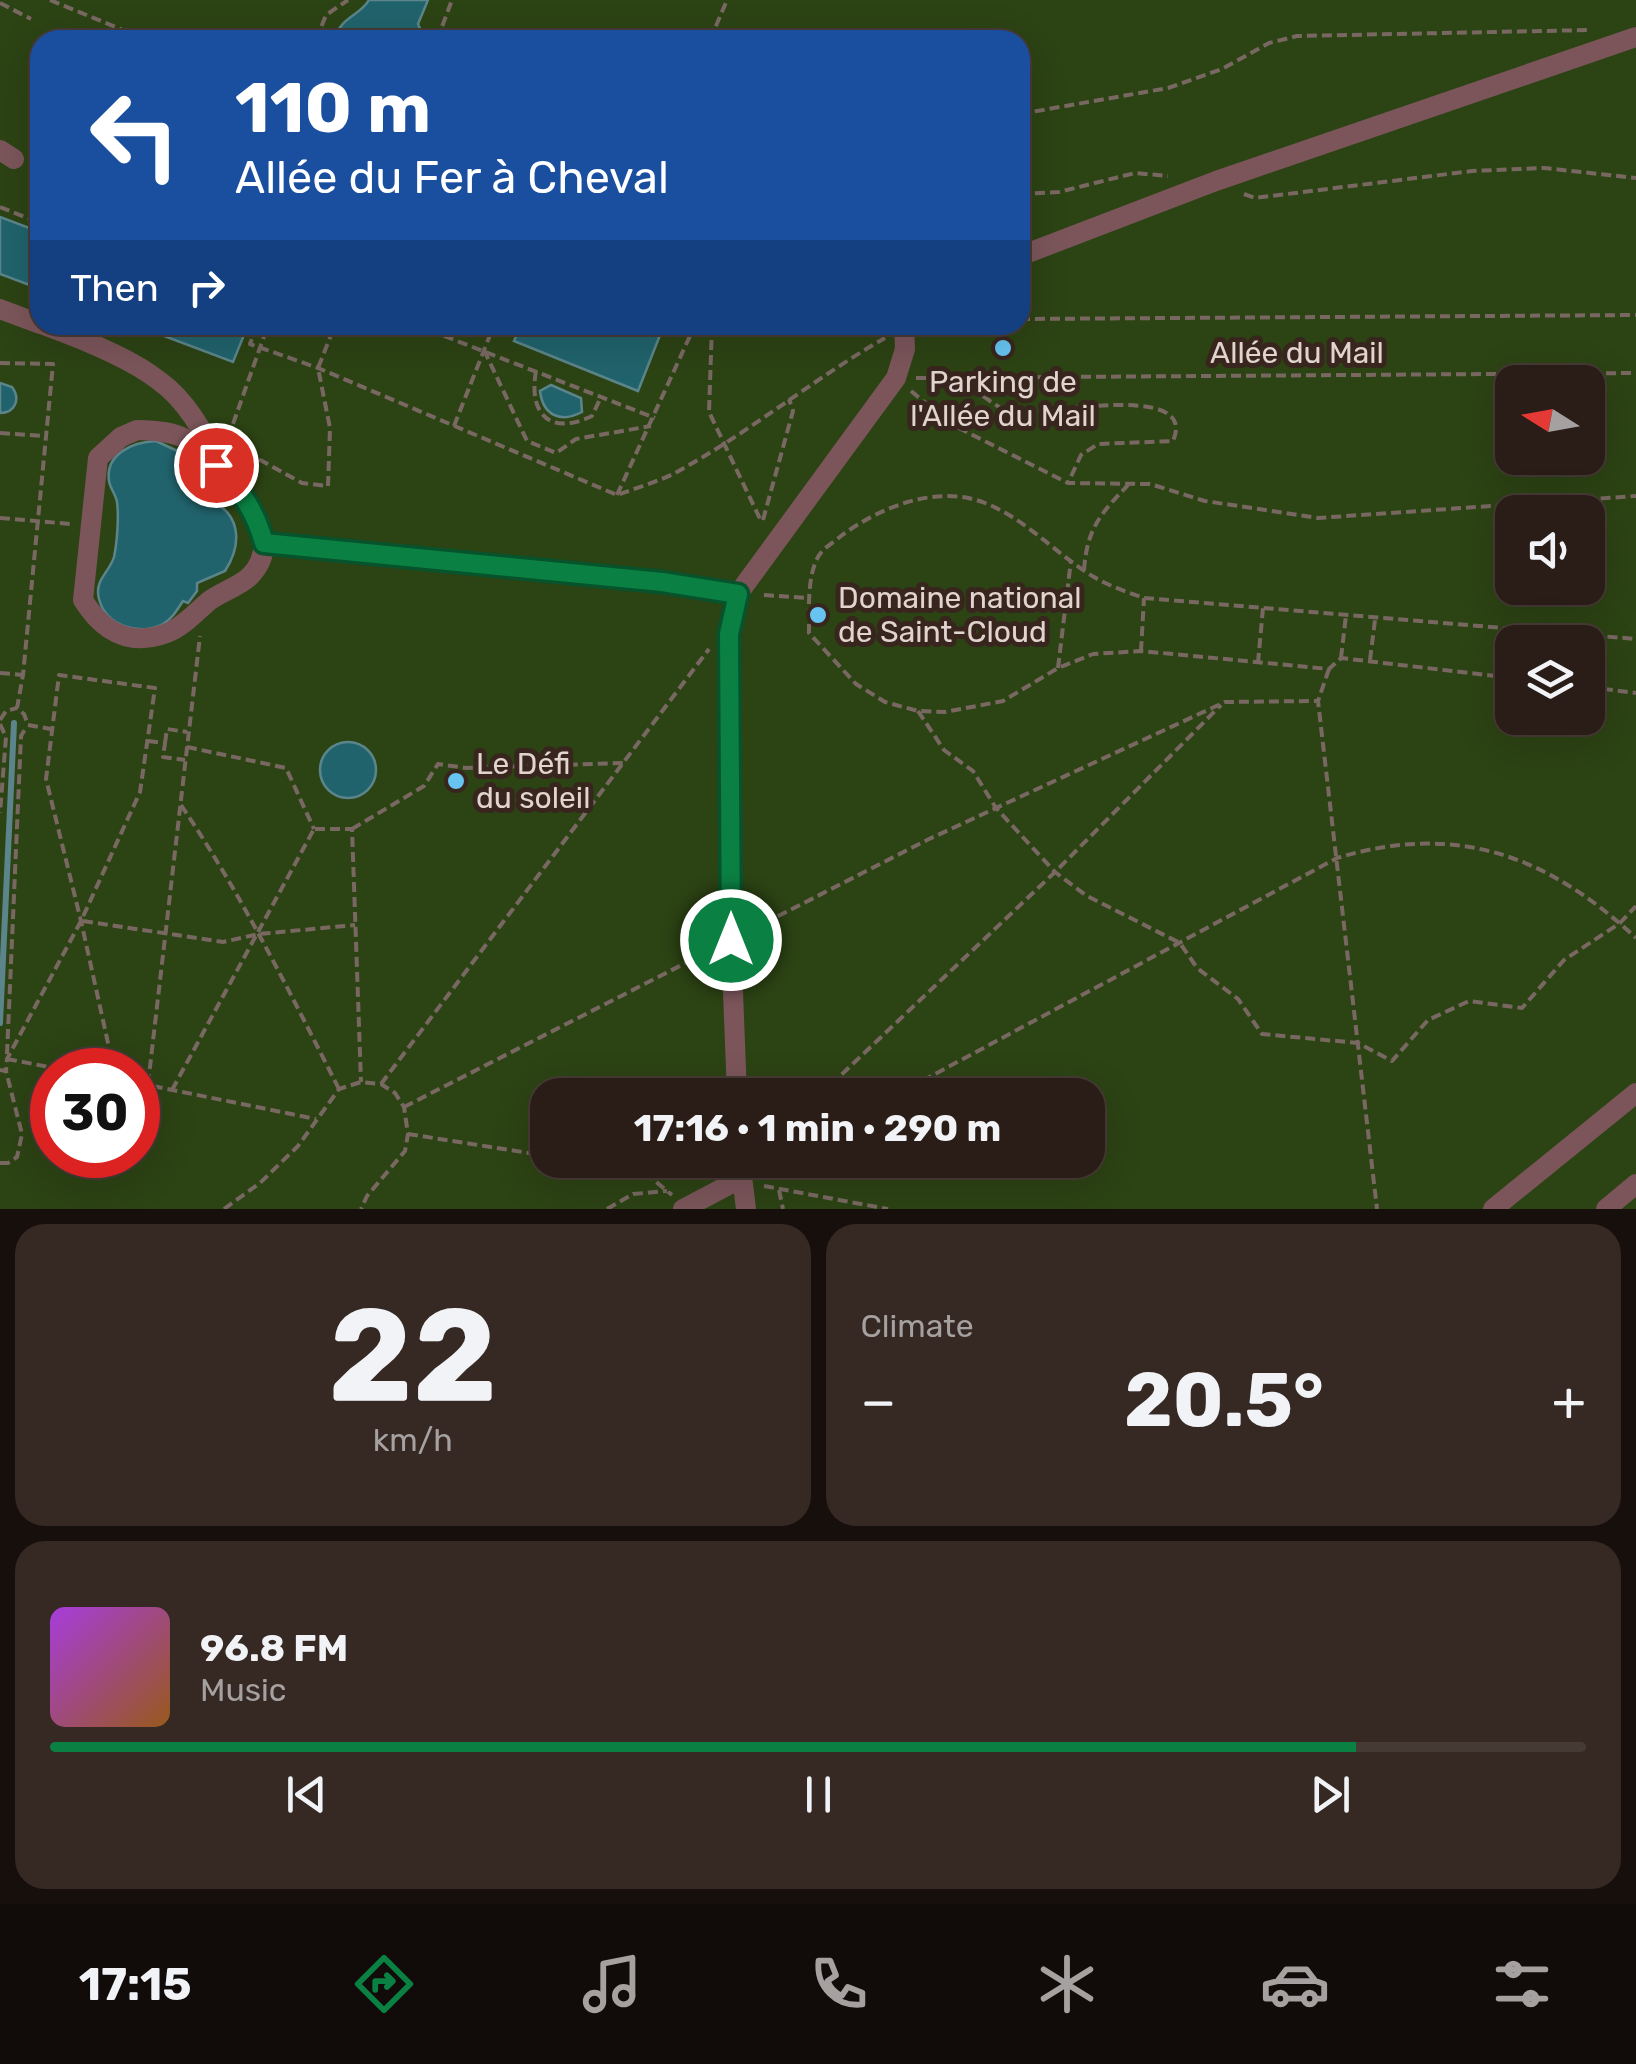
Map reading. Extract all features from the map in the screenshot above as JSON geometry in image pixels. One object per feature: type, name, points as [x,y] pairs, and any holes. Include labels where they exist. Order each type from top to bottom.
[{"type":"street","points":[[1030,252],[1216,180],[1636,36]]},
{"type":"street","points":[[0,309],[30,320]]},
{"type":"street","points":[[73,335],[159,380],[208,436],[216,465]]},
{"type":"street","points":[[736,1078],[731,940],[729,634],[738,594],[896,378],[904,335]]},
{"type":"street","points":[[137,430],[173,431],[196,445],[216,465],[240,489],[257,517],[264,543],[257,565],[247,579],[167,633],[133,639],[110,631],[95,620],[83,600],[98,458],[121,437],[137,430]]},
{"type":"street","points":[[264,543],[662,582],[738,594]]},
{"type":"street","points":[[1493,1209],[1636,1094]]},
{"type":"street","points":[[684,1209],[727,1178]]},
{"type":"street","points":[[741,1178],[746,1209]]},
{"type":"street","points":[[1606,1209],[1636,1184]]},
{"type":"path","points":[[50,0],[122,30]]},
{"type":"path","points":[[320,30],[326,15],[348,0]]},
{"type":"path","points":[[441,30],[452,0]]},
{"type":"path","points":[[714,30],[727,0]]},
{"type":"path","points":[[0,3],[30,19]]},
{"type":"path","points":[[1030,112],[1168,88],[1222,69],[1269,43],[1297,36],[1596,30]]},
{"type":"path","points":[[1030,193],[1059,192],[1135,173],[1216,180],[1255,198],[1472,170],[1544,168],[1636,178]]},
{"type":"path","points":[[0,207],[30,219]]},
{"type":"path","name":"Allée du Mail","points":[[1030,319],[1636,315]]},
{"type":"path","points":[[253,335],[250,344],[318,368],[617,496],[671,475],[724,445],[848,358],[888,335]]},
{"type":"path","points":[[234,423],[264,335]]},
{"type":"path","points":[[226,441],[302,483],[328,486],[330,428],[318,368],[331,335]]},
{"type":"path","points":[[443,335],[655,418]]},
{"type":"path","points":[[454,426],[490,335]]},
{"type":"path","points":[[617,496],[691,335]]},
{"type":"path","points":[[712,335],[708,412],[762,524],[792,411],[789,400]]},
{"type":"path","points":[[484,350],[526,441],[556,453],[576,439],[651,426]]},
{"type":"path","points":[[0,363],[53,364],[23,675],[16,708]]},
{"type":"path","points":[[536,371],[533,386],[539,409],[548,422],[574,425],[592,416],[601,397]]},
{"type":"path","name":"Allée du Mail","points":[[896,378],[1636,373]]},
{"type":"path","points":[[958,377],[1010,412],[1126,405],[1156,406],[1166,411],[1176,428],[1174,442],[1098,444],[1081,455],[1068,483]]},
{"type":"path","points":[[896,378],[951,424],[1068,483],[1150,484],[1204,501],[1318,518],[1636,496]]},
{"type":"path","points":[[0,433],[45,436]]},
{"type":"path","points":[[536,460],[541,446]]},
{"type":"path","points":[[1084,570],[1086,540],[1104,510],[1128,485]]},
{"type":"path","points":[[1329,669],[1141,651],[1093,654],[1058,668],[1003,700],[974,708],[918,712],[885,702],[856,684],[809,633],[809,598],[818,556],[876,513],[932,497],[962,496],[988,504],[1096,579],[1144,598],[1636,639]]},
{"type":"path","points":[[0,518],[79,525]]},
{"type":"path","points":[[1058,668],[1070,560]]},
{"type":"path","points":[[738,594],[809,598]]},
{"type":"path","points":[[1141,651],[1144,598]]},
{"type":"path","points":[[152,1048],[204,606]]},
{"type":"path","points":[[1258,663],[1263,606]]},
{"type":"path","points":[[1346,615],[1340,658],[1329,669],[1318,700],[1377,1209]]},
{"type":"path","points":[[1370,660],[1375,618]]},
{"type":"path","points":[[381,1084],[708,649]]},
{"type":"path","points":[[1340,658],[1495,676]]},
{"type":"path","points":[[0,673],[23,675]]},
{"type":"path","points":[[0,1163],[8,1163],[17,1156],[22,1134],[3,1070],[81,921],[140,792],[155,688],[58,674],[46,779],[81,921],[109,1048]]},
{"type":"path","points":[[1605,689],[1636,693]]},
{"type":"path","points":[[404,1106],[996,808],[1224,702],[1318,700]]},
{"type":"path","points":[[838,1078],[1055,872],[1224,702]]},
{"type":"path","points":[[0,812],[6,737],[0,722],[6,711],[16,708]]},
{"type":"path","points":[[16,708],[24,714],[28,725]]},
{"type":"path","points":[[918,712],[944,750],[973,771],[996,808],[1055,872],[1087,896],[1180,942],[1197,968],[1238,999],[1262,1034],[1358,1043],[1392,1061],[1428,1020],[1469,1001],[1522,1008],[1564,960],[1620,923],[1636,906]]},
{"type":"path","points":[[28,725],[51,729]]},
{"type":"path","points":[[7,1059],[21,736],[28,725]]},
{"type":"path","points":[[186,760],[163,756],[167,729],[189,732]]},
{"type":"path","points":[[148,741],[165,743]]},
{"type":"path","points":[[187,747],[286,768],[314,829]]},
{"type":"path","points":[[314,829],[352,829],[424,786],[438,764],[466,768],[623,764]]},
{"type":"path","points":[[180,804],[259,934],[339,1090]]},
{"type":"path","points":[[172,1090],[314,829]]},
{"type":"path","points":[[352,829],[361,1082]]},
{"type":"path","points":[[928,1078],[1337,858],[1366,850],[1416,843],[1504,853],[1549,872],[1605,908],[1636,938]]},
{"type":"path","points":[[81,921],[223,942],[259,934],[355,925]]},
{"type":"path","points":[[7,1059],[30,1063]]},
{"type":"path","points":[[224,1209],[260,1183],[298,1146],[339,1090],[361,1082],[381,1084],[395,1093],[404,1106],[408,1134],[405,1151],[367,1196],[361,1209]]},
{"type":"path","points":[[160,1087],[316,1119]]},
{"type":"path","points":[[408,1134],[530,1153]]},
{"type":"path","points":[[651,1178],[684,1209]]},
{"type":"path","points":[[757,1178],[779,1190],[888,1209]]},
{"type":"path","points":[[779,1190],[783,1209]]},
{"type":"path","points":[[607,1209],[633,1194],[667,1191]]},
{"type":"green space","name":"Domaine national de Saint-Cloud","points":[[0,0],[1636,0],[1636,1209],[0,1209]]},
{"type":"water","points":[[369,0],[428,0],[418,24],[421,30],[338,30]]},
{"type":"water","points":[[0,217],[30,228],[30,285],[0,274]]},
{"type":"water","points":[[161,335],[244,335],[233,362]]},
{"type":"water","points":[[517,335],[660,335],[638,391],[514,341]]},
{"type":"water","points":[[0,383],[12,387],[16,400],[13,408],[0,413]]},
{"type":"water","points":[[551,385],[581,398],[582,412],[560,417],[549,412],[540,391]]},
{"type":"water","points":[[156,441],[184,454],[194,476],[200,477],[206,499],[218,504],[232,520],[236,539],[225,571],[197,583],[197,591],[188,603],[183,601],[163,624],[144,629],[125,626],[109,616],[99,599],[99,587],[112,563],[117,537],[117,502],[109,471],[112,463],[123,451]]},
{"type":"water","points":[[348,742],[368,750],[376,770],[368,790],[348,798],[328,790],[320,770],[328,750]]},
{"type":"waterway","points":[[0,1023],[14,723]]},
{"type":"place","name":"Parking de l'Allée du Mail","points":[[1003,348]]},
{"type":"place","name":"Domaine national de Saint-Cloud","points":[[818,615]]},
{"type":"place","name":"Le Défi du soleil","points":[[456,781]]},
{"type":"route","points":[[216,465],[240,489],[257,517],[264,543],[662,582],[738,594],[729,634],[731,940]]}]
